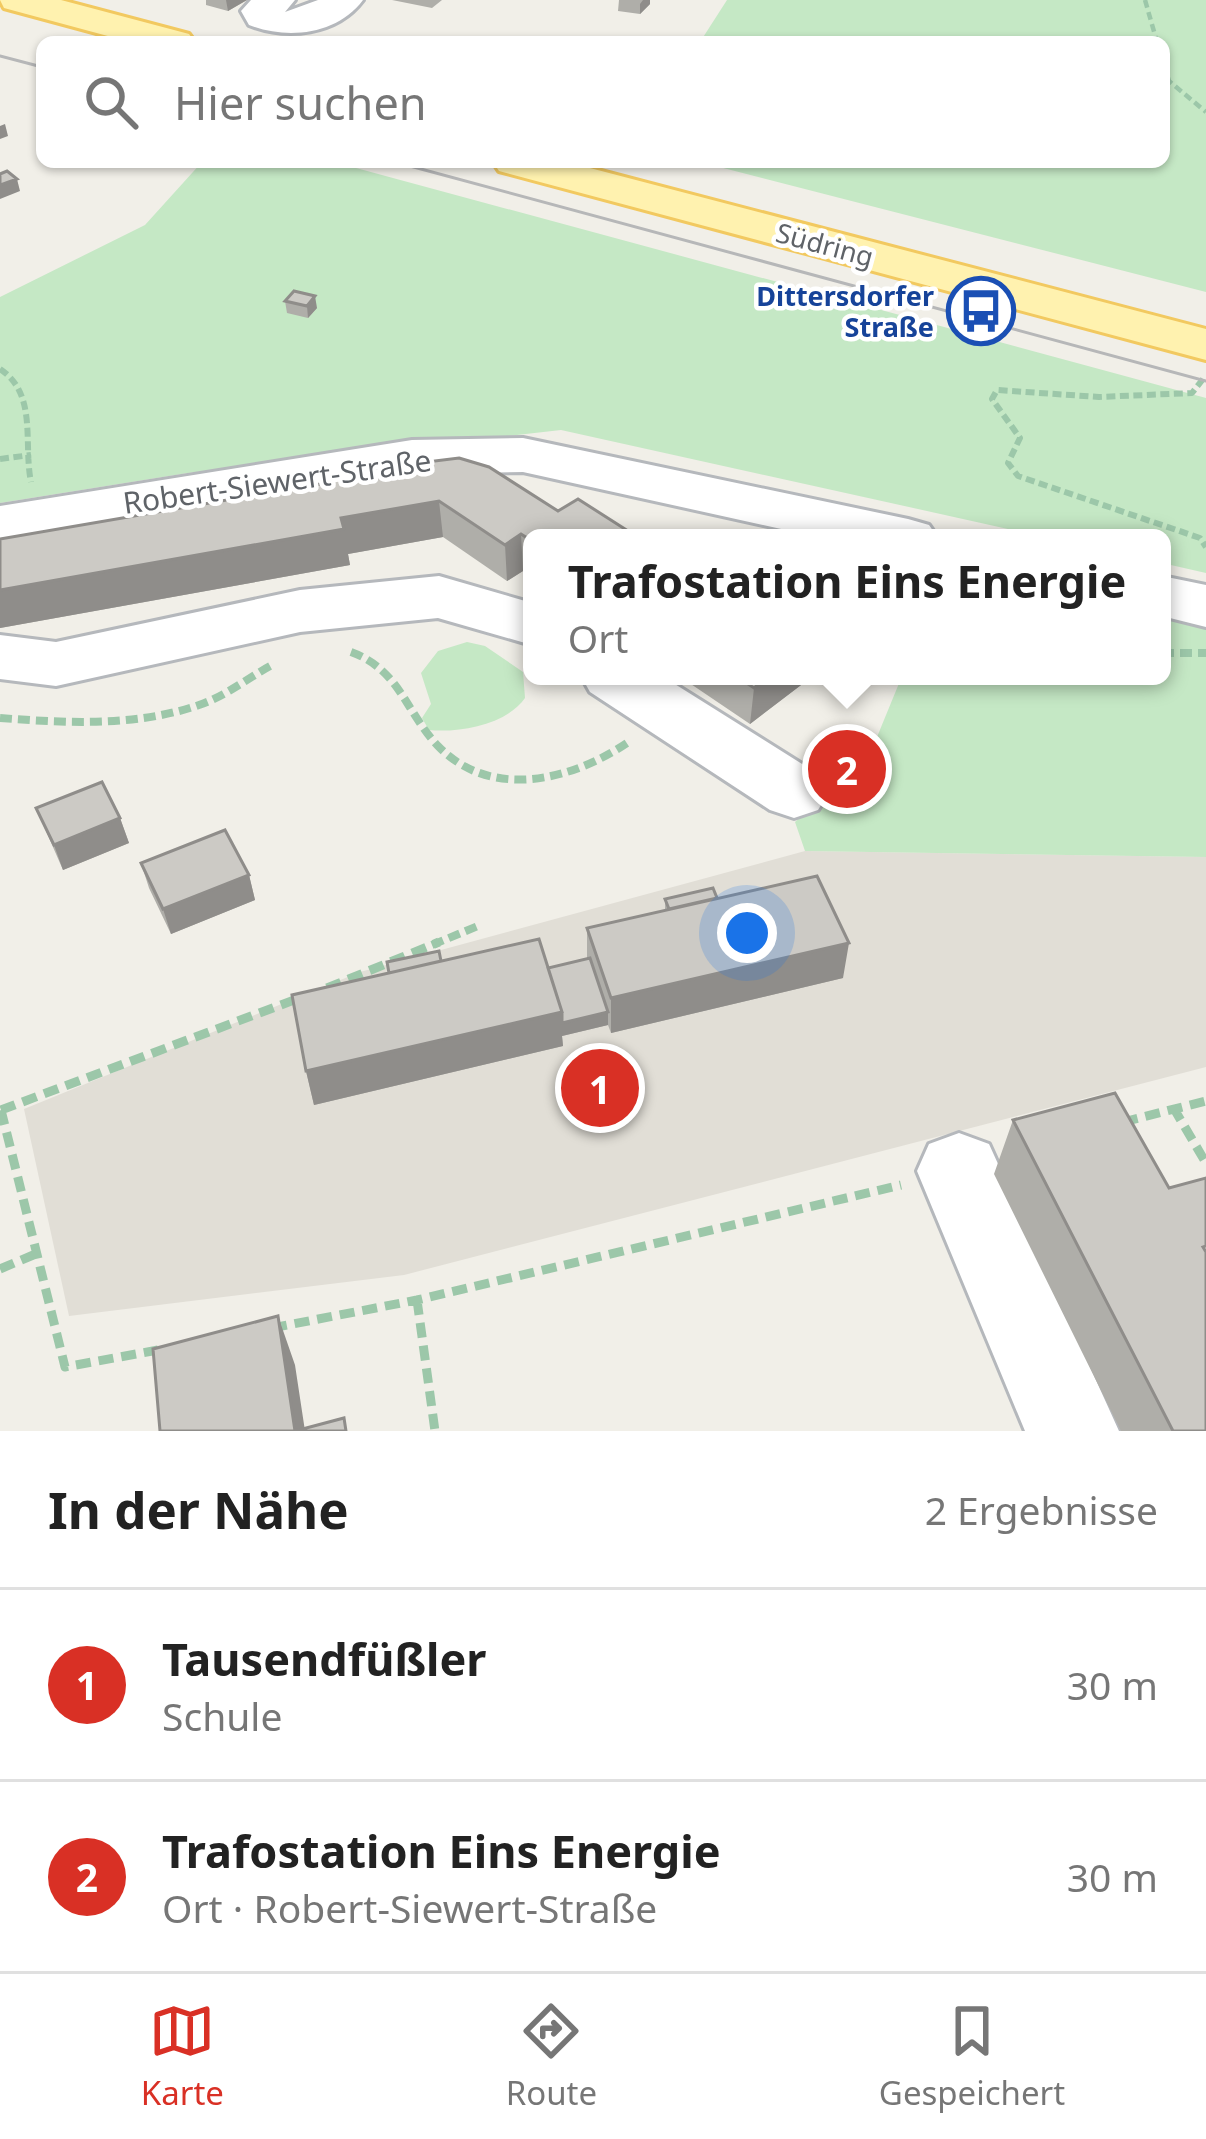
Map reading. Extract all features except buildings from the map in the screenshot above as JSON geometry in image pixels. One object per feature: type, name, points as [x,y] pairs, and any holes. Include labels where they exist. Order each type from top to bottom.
[{"type":"main road","points":[[17,0],[152,36]]},
{"type":"main road","points":[[0,24],[45,36]]},
{"type":"main road","name":"Südring","points":[[537,168],[1206,345]]},
{"type":"main road","name":"Südring","points":[[649,168],[1206,313]]},
{"type":"street","points":[[276,0],[260,11],[274,22],[328,11]]},
{"type":"street","name":"Robert-Siewert-Straße","points":[[20,522],[412,457],[524,455],[866,529]]},
{"type":"street","points":[[0,657],[56,664],[300,611],[440,597],[523,621]]},
{"type":"street","points":[[1171,598],[1206,606]]},
{"type":"street","points":[[640,693],[794,792]]},
{"type":"street","points":[[959,1171],[1072,1431]]},
{"type":"path","points":[[1145,0],[1155,36]]},
{"type":"path","points":[[1170,82],[1206,112]]},
{"type":"path","points":[[0,369],[16,376],[23,388],[27,456],[20,522]]},
{"type":"path","points":[[1206,371],[1192,393],[1160,397],[1019,388],[997,390],[992,398],[1020,439],[1008,463],[1018,476],[1200,538],[1206,547]]},
{"type":"path","points":[[0,459],[27,456]]},
{"type":"path","points":[[335,647],[367,656],[406,688],[438,747],[488,775],[544,779],[579,772],[625,745],[640,693]]},
{"type":"path","points":[[1171,653],[1206,653]]},
{"type":"path","points":[[0,718],[63,724],[146,718],[202,704],[283,659]]},
{"type":"path","points":[[182,1345],[65,1367],[1,1111],[478,926]]},
{"type":"path","points":[[1108,1126],[1206,1101]]},
{"type":"path","points":[[1172,1107],[1206,1163]]},
{"type":"path","points":[[253,1331],[417,1300],[959,1171]]},
{"type":"path","points":[[0,1269],[38,1253]]},
{"type":"path","points":[[417,1300],[435,1431]]},
{"type":"shaded area","points":[[805,851],[1206,857],[1206,1067],[404,1275],[69,1316],[24,1109],[360,972]]},
{"type":"green space","points":[[727,0],[1206,0],[1206,292],[723,168],[1170,168],[1170,36],[704,36]]},
{"type":"green space","points":[[197,168],[356,168],[1206,398],[1206,573],[1171,565],[1171,529],[1008,529],[561,430],[188,473],[0,503],[0,297],[145,225]]},
{"type":"green space","points":[[1171,612],[1206,620],[1206,857],[805,851],[795,822],[868,759],[898,685],[1171,685]]},
{"type":"green space","points":[[467,642],[485,646],[523,672],[525,698],[507,714],[482,725],[429,730],[422,718],[431,704],[421,673],[438,651]]},
{"type":"tram line","points":[[0,56],[36,65]]},
{"type":"tram line","points":[[417,168],[1206,381]]},
{"type":"place","name":"Dittersdorfer Straße","points":[[981,311]]},
{"type":"place","name":"Trafostation Eins Energie","points":[[847,769]]},
{"type":"place","name":"Tausendfüßler","points":[[600,1088]]}]
